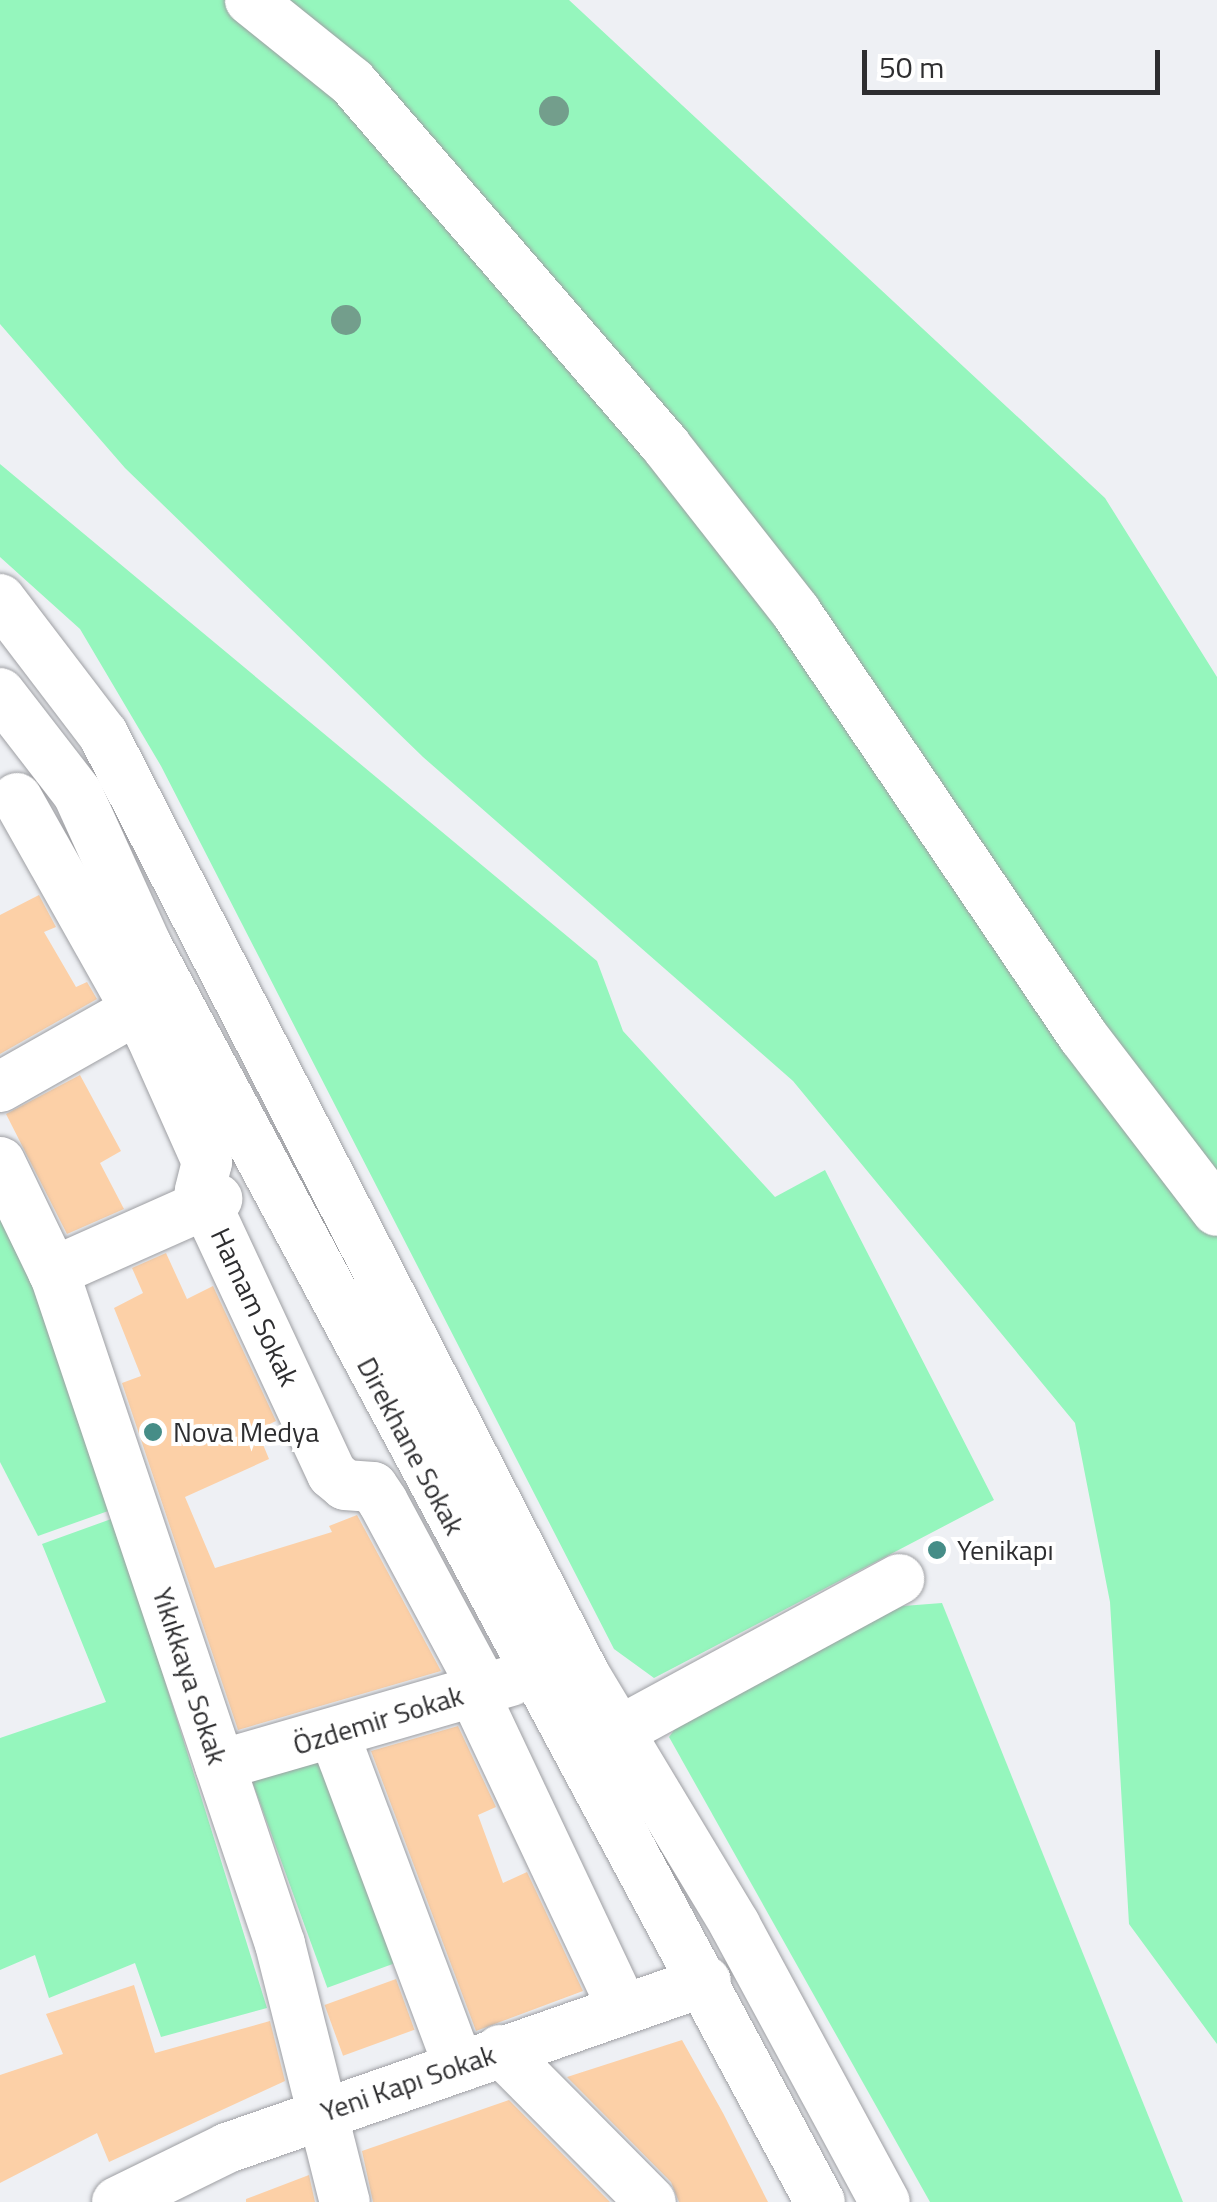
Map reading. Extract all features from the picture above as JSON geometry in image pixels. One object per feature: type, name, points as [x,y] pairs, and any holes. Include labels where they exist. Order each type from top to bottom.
[{"type":"street","points":[[250,0],[352,82],[666,446],[796,612],[1083,1036],[1217,1211]]},
{"type":"street","points":[[0,599],[103,734],[298,1104],[598,1742],[885,2202]]},
{"type":"street","name":"Direkhane Sokak","points":[[0,693],[78,794],[147,946],[536,1677],[598,1742],[706,1981],[820,2202]]},
{"type":"street","name":"Hamam Sokak","points":[[17,798],[144,1006],[207,1162],[199,1178],[332,1474],[345,1485],[373,1487],[484,1688],[478,1702],[623,2009]]},
{"type":"street","points":[[0,1087],[144,1006]]},
{"type":"street","name":"Yıkıkkaya Sokak","points":[[0,1162],[54,1272],[280,1944],[345,2202]]},
{"type":"street","points":[[54,1272],[212,1202]]},
{"type":"street","points":[[598,1742],[899,1579]]},
{"type":"street","name":"Özdemir Sokak","points":[[220,1766],[484,1688],[536,1677]]},
{"type":"street","points":[[334,1734],[479,2057],[650,2202]]},
{"type":"street","name":"Yeni Kapı Sokak","points":[[118,2202],[322,2113],[706,1981]]},
{"type":"green space","points":[[0,0],[569,0],[1105,498],[1217,677],[1217,2044],[1129,1924],[1110,1602],[1075,1423],[793,1081],[423,757],[125,468],[0,324]]},
{"type":"green space","points":[[0,464],[597,961],[623,1031],[775,1197],[825,1170],[994,1500],[654,1678],[614,1649],[161,766],[80,629],[0,557]]},
{"type":"green space","points":[[0,1204],[16,1227],[111,1510],[38,1536],[0,1462]]},
{"type":"green space","points":[[114,1518],[267,2008],[161,2037],[135,1963],[49,1998],[35,1955],[0,1970],[0,1738],[106,1702],[42,1544]]},
{"type":"green space","points":[[942,1603],[1183,2202],[930,2202],[669,1737],[696,1701],[903,1606]]},
{"type":"green space","points":[[324,1739],[404,1960],[327,1988],[247,1767]]},
{"type":"building","points":[[39,895],[56,927],[44,932],[76,987],[87,982],[97,999],[0,1054],[0,915]]},
{"type":"building","points":[[80,1075],[121,1151],[100,1163],[124,1209],[67,1234],[6,1114]]},
{"type":"building","points":[[166,1253],[187,1299],[213,1286],[276,1421],[257,1430],[269,1459],[185,1497],[215,1568],[332,1532],[329,1526],[357,1515],[441,1671],[238,1730],[122,1383],[141,1376],[114,1308],[143,1293],[132,1268]]},
{"type":"building","points":[[458,1726],[496,1807],[478,1815],[503,1883],[527,1872],[583,1991],[476,2031],[371,1751]]},
{"type":"building","points":[[396,1979],[414,2030],[343,2056],[325,2005]]},
{"type":"building","points":[[134,1985],[155,2053],[270,2021],[285,2081],[109,2162],[97,2133],[0,2183],[0,2075],[63,2054],[46,2014]]},
{"type":"building","points":[[682,2040],[768,2202],[679,2202],[671,2182],[567,2077]]},
{"type":"building","points":[[509,2100],[610,2202],[373,2202],[362,2151]]},
{"type":"building","points":[[309,2175],[315,2202],[246,2202],[246,2199]]},
{"type":"place","name":"Nova Medya","points":[[153,1432]]},
{"type":"place","name":"Yenikapı","points":[[937,1550]]}]
